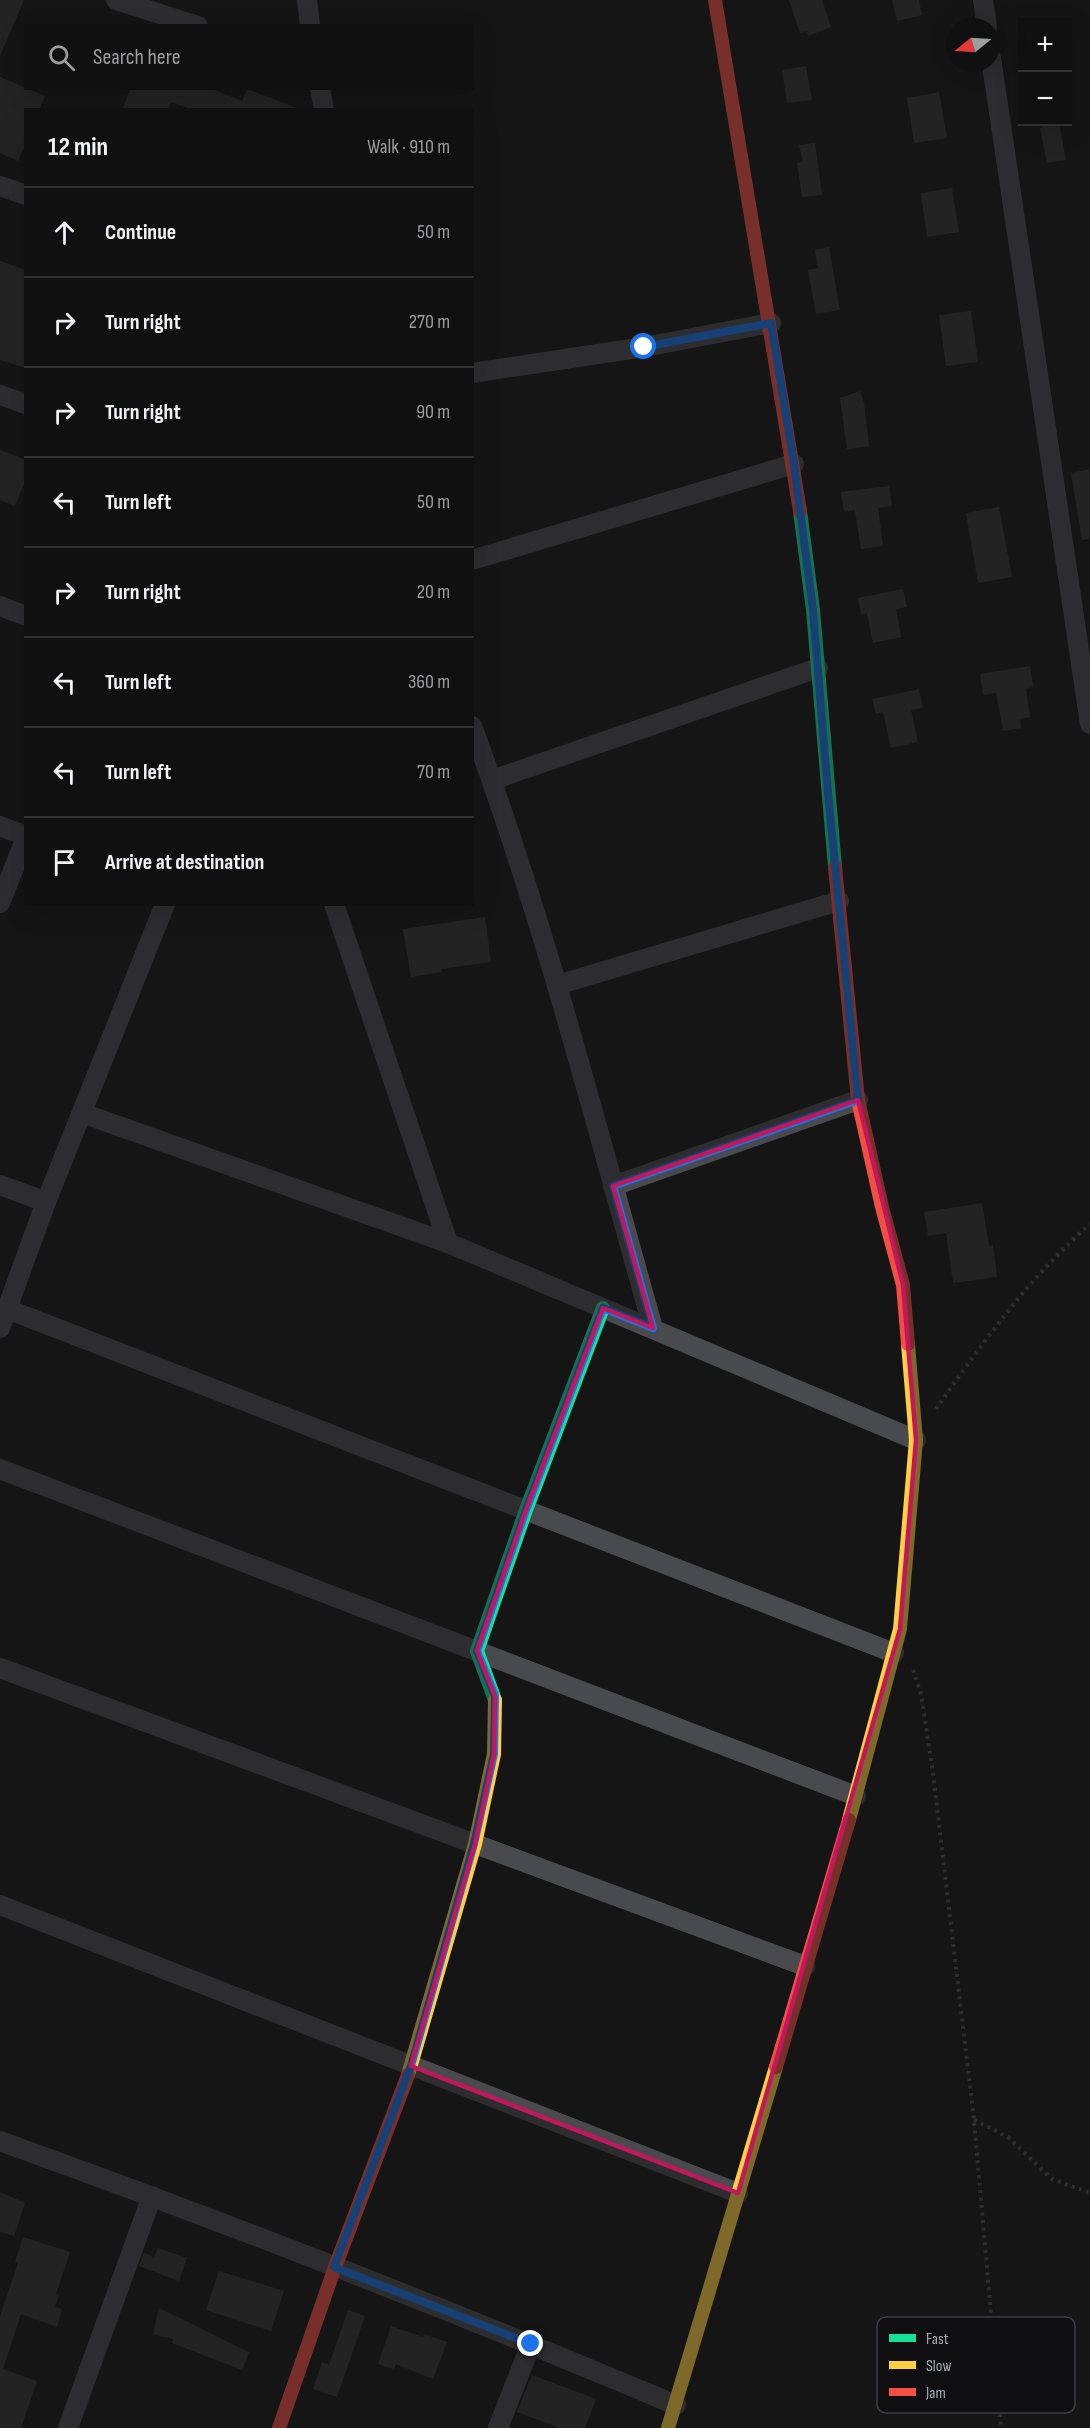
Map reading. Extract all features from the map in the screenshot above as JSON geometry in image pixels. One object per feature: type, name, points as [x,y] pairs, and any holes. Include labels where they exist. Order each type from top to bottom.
[{"type":"street","points":[[116,0],[192,24]]},
{"type":"street","points":[[307,0],[310,24]]},
{"type":"street","points":[[668,2428],[856,1796],[902,1657],[900,1629],[916,1440],[903,1285],[882,1207],[858,1100],[813,610],[794,464],[715,0]]},
{"type":"street","points":[[983,0],[986,18]]},
{"type":"street","points":[[993,72],[1090,724]]},
{"type":"street","points":[[320,90],[324,108]]},
{"type":"street","points":[[0,186],[24,194]]},
{"type":"street","points":[[474,373],[644,347],[771,323]]},
{"type":"street","points":[[0,395],[24,403]]},
{"type":"street","points":[[474,559],[794,464]]},
{"type":"street","points":[[0,606],[24,615]]},
{"type":"street","points":[[492,780],[818,668]]},
{"type":"street","points":[[474,731],[492,780],[557,985],[653,1328]]},
{"type":"street","points":[[0,826],[24,836]]},
{"type":"street","points":[[0,903],[24,842]]},
{"type":"street","points":[[557,985],[839,901]]},
{"type":"street","points":[[0,1328],[46,1202],[164,906]]},
{"type":"street","points":[[335,906],[448,1243]]},
{"type":"street","points":[[613,1186],[858,1100]]},
{"type":"street","points":[[82,1113],[448,1243],[916,1440]]},
{"type":"street","points":[[0,1185],[46,1202]]},
{"type":"street","points":[[279,2428],[334,2267],[411,2066],[474,1844],[494,1754],[495,1696],[477,1651],[526,1510],[603,1308]]},
{"type":"street","points":[[7,1309],[902,1657]]},
{"type":"street","points":[[0,1469],[856,1796]]},
{"type":"street","points":[[0,1668],[805,1966]]},
{"type":"street","points":[[0,1905],[738,2193]]},
{"type":"street","points":[[0,2141],[152,2196],[334,2267],[531,2344],[676,2405]]},
{"type":"street","points":[[68,2428],[152,2196]]},
{"type":"street","points":[[498,2428],[531,2344]]},
{"type":"path","points":[[934,1412],[959,1376],[1052,1259],[1090,1224]]},
{"type":"path","points":[[902,1657],[921,1694],[933,1773],[974,2120],[991,2317]]},
{"type":"path","points":[[974,2120],[1008,2137],[1052,2179],[1090,2193]]},
{"type":"path","points":[[1000,2413],[1001,2428]]},
{"type":"highlighted area","points":[[858,1100],[903,1285],[916,1440],[900,1629],[738,2193],[411,2066],[475,1844],[494,1754],[495,1696],[477,1651],[526,1510],[603,1308],[653,1328],[613,1186]]},
{"type":"building","points":[[0,0],[24,0],[0,56]]},
{"type":"building","points":[[789,0],[822,0],[831,27],[808,36],[807,31],[800,33]]},
{"type":"building","points":[[892,0],[919,0],[922,15],[897,21]]},
{"type":"building","points":[[806,66],[812,100],[787,103],[782,70]]},
{"type":"building","points":[[0,77],[24,87],[24,90],[31,90],[45,96],[40,108],[24,108],[24,148],[18,161],[0,153]]},
{"type":"building","points":[[130,90],[214,90],[242,101],[247,90],[250,90],[297,108],[188,108],[171,102],[169,108],[123,108]]},
{"type":"building","points":[[939,92],[947,138],[914,143],[907,98]]},
{"type":"building","points":[[1043,126],[1060,126],[1066,160],[1047,163],[1040,128]]},
{"type":"building","points":[[815,143],[822,195],[802,197],[797,163],[803,162],[799,145]]},
{"type":"building","points":[[952,188],[959,232],[927,237],[921,193]]},
{"type":"building","points":[[829,247],[840,310],[816,314],[808,270],[818,268],[815,250]]},
{"type":"building","points":[[0,261],[24,269],[24,367],[0,360]]},
{"type":"building","points":[[971,311],[978,362],[946,366],[939,315]]},
{"type":"building","points":[[860,391],[864,403],[869,446],[847,449],[840,398]]},
{"type":"building","points":[[0,450],[24,459],[24,484],[15,506],[0,500]]},
{"type":"building","points":[[1090,469],[1090,539],[1082,540],[1071,473]]},
{"type":"building","points":[[889,486],[892,506],[878,508],[883,546],[861,549],[855,510],[844,512],[841,492]]},
{"type":"building","points":[[999,507],[1012,577],[978,583],[966,513]]},
{"type":"building","points":[[903,589],[907,607],[896,609],[901,637],[873,643],[867,613],[861,615],[858,598]]},
{"type":"building","points":[[1030,666],[1033,687],[1026,689],[1030,717],[1020,719],[1021,728],[1003,731],[996,693],[983,695],[980,674]]},
{"type":"building","points":[[919,689],[923,708],[911,710],[918,742],[891,748],[883,712],[876,714],[872,699]]},
{"type":"building","points":[[485,917],[491,962],[441,969],[442,972],[411,977],[403,929]]},
{"type":"building","points":[[982,1203],[989,1246],[993,1245],[997,1277],[953,1283],[946,1233],[928,1236],[924,1212]]},
{"type":"building","points":[[0,2192],[25,2203],[14,2236],[0,2232]]},
{"type":"building","points":[[23,2237],[70,2252],[56,2294],[59,2295],[55,2307],[62,2309],[57,2327],[21,2314],[3,2369],[37,2381],[21,2428],[0,2428],[0,2316],[18,2263],[15,2262]]},
{"type":"building","points":[[158,2248],[187,2258],[179,2281],[139,2266],[144,2253],[154,2257]]},
{"type":"building","points":[[219,2271],[284,2291],[271,2331],[206,2310]]},
{"type":"building","points":[[159,2308],[249,2352],[242,2370],[172,2343],[173,2339],[153,2334]]},
{"type":"building","points":[[348,2310],[365,2316],[337,2397],[313,2389],[322,2362],[329,2365]]},
{"type":"building","points":[[391,2326],[447,2342],[433,2379],[396,2364],[394,2369],[378,2364]]},
{"type":"building","points":[[532,2375],[596,2399],[585,2428],[560,2428],[517,2412]]},
{"type":"traffic: fast","points":[[800,511],[813,610],[835,867]]},
{"type":"traffic: fast","points":[[495,1700],[477,1651],[526,1510],[603,1308]]},
{"type":"traffic: slow","points":[[849,1820],[900,1629],[916,1440],[908,1344]]},
{"type":"traffic: slow","points":[[408,2075],[475,1844],[494,1754],[495,1700]]},
{"type":"traffic: slow","points":[[668,2428],[776,2067]]},
{"type":"traffic: jam","points":[[715,0],[800,511]]},
{"type":"traffic: jam","points":[[835,867],[858,1100],[882,1207],[903,1285],[908,1344]]},
{"type":"traffic: jam","points":[[776,2067],[849,1820]]},
{"type":"traffic: jam","points":[[279,2428],[335,2267],[408,2075]]},
{"type":"route","points":[[531,2344],[334,2267],[411,2066],[474,1844],[494,1754],[495,1696],[477,1651],[526,1510],[603,1308],[653,1328],[613,1186],[858,1100],[813,610],[794,464],[771,323],[644,347]]}]
